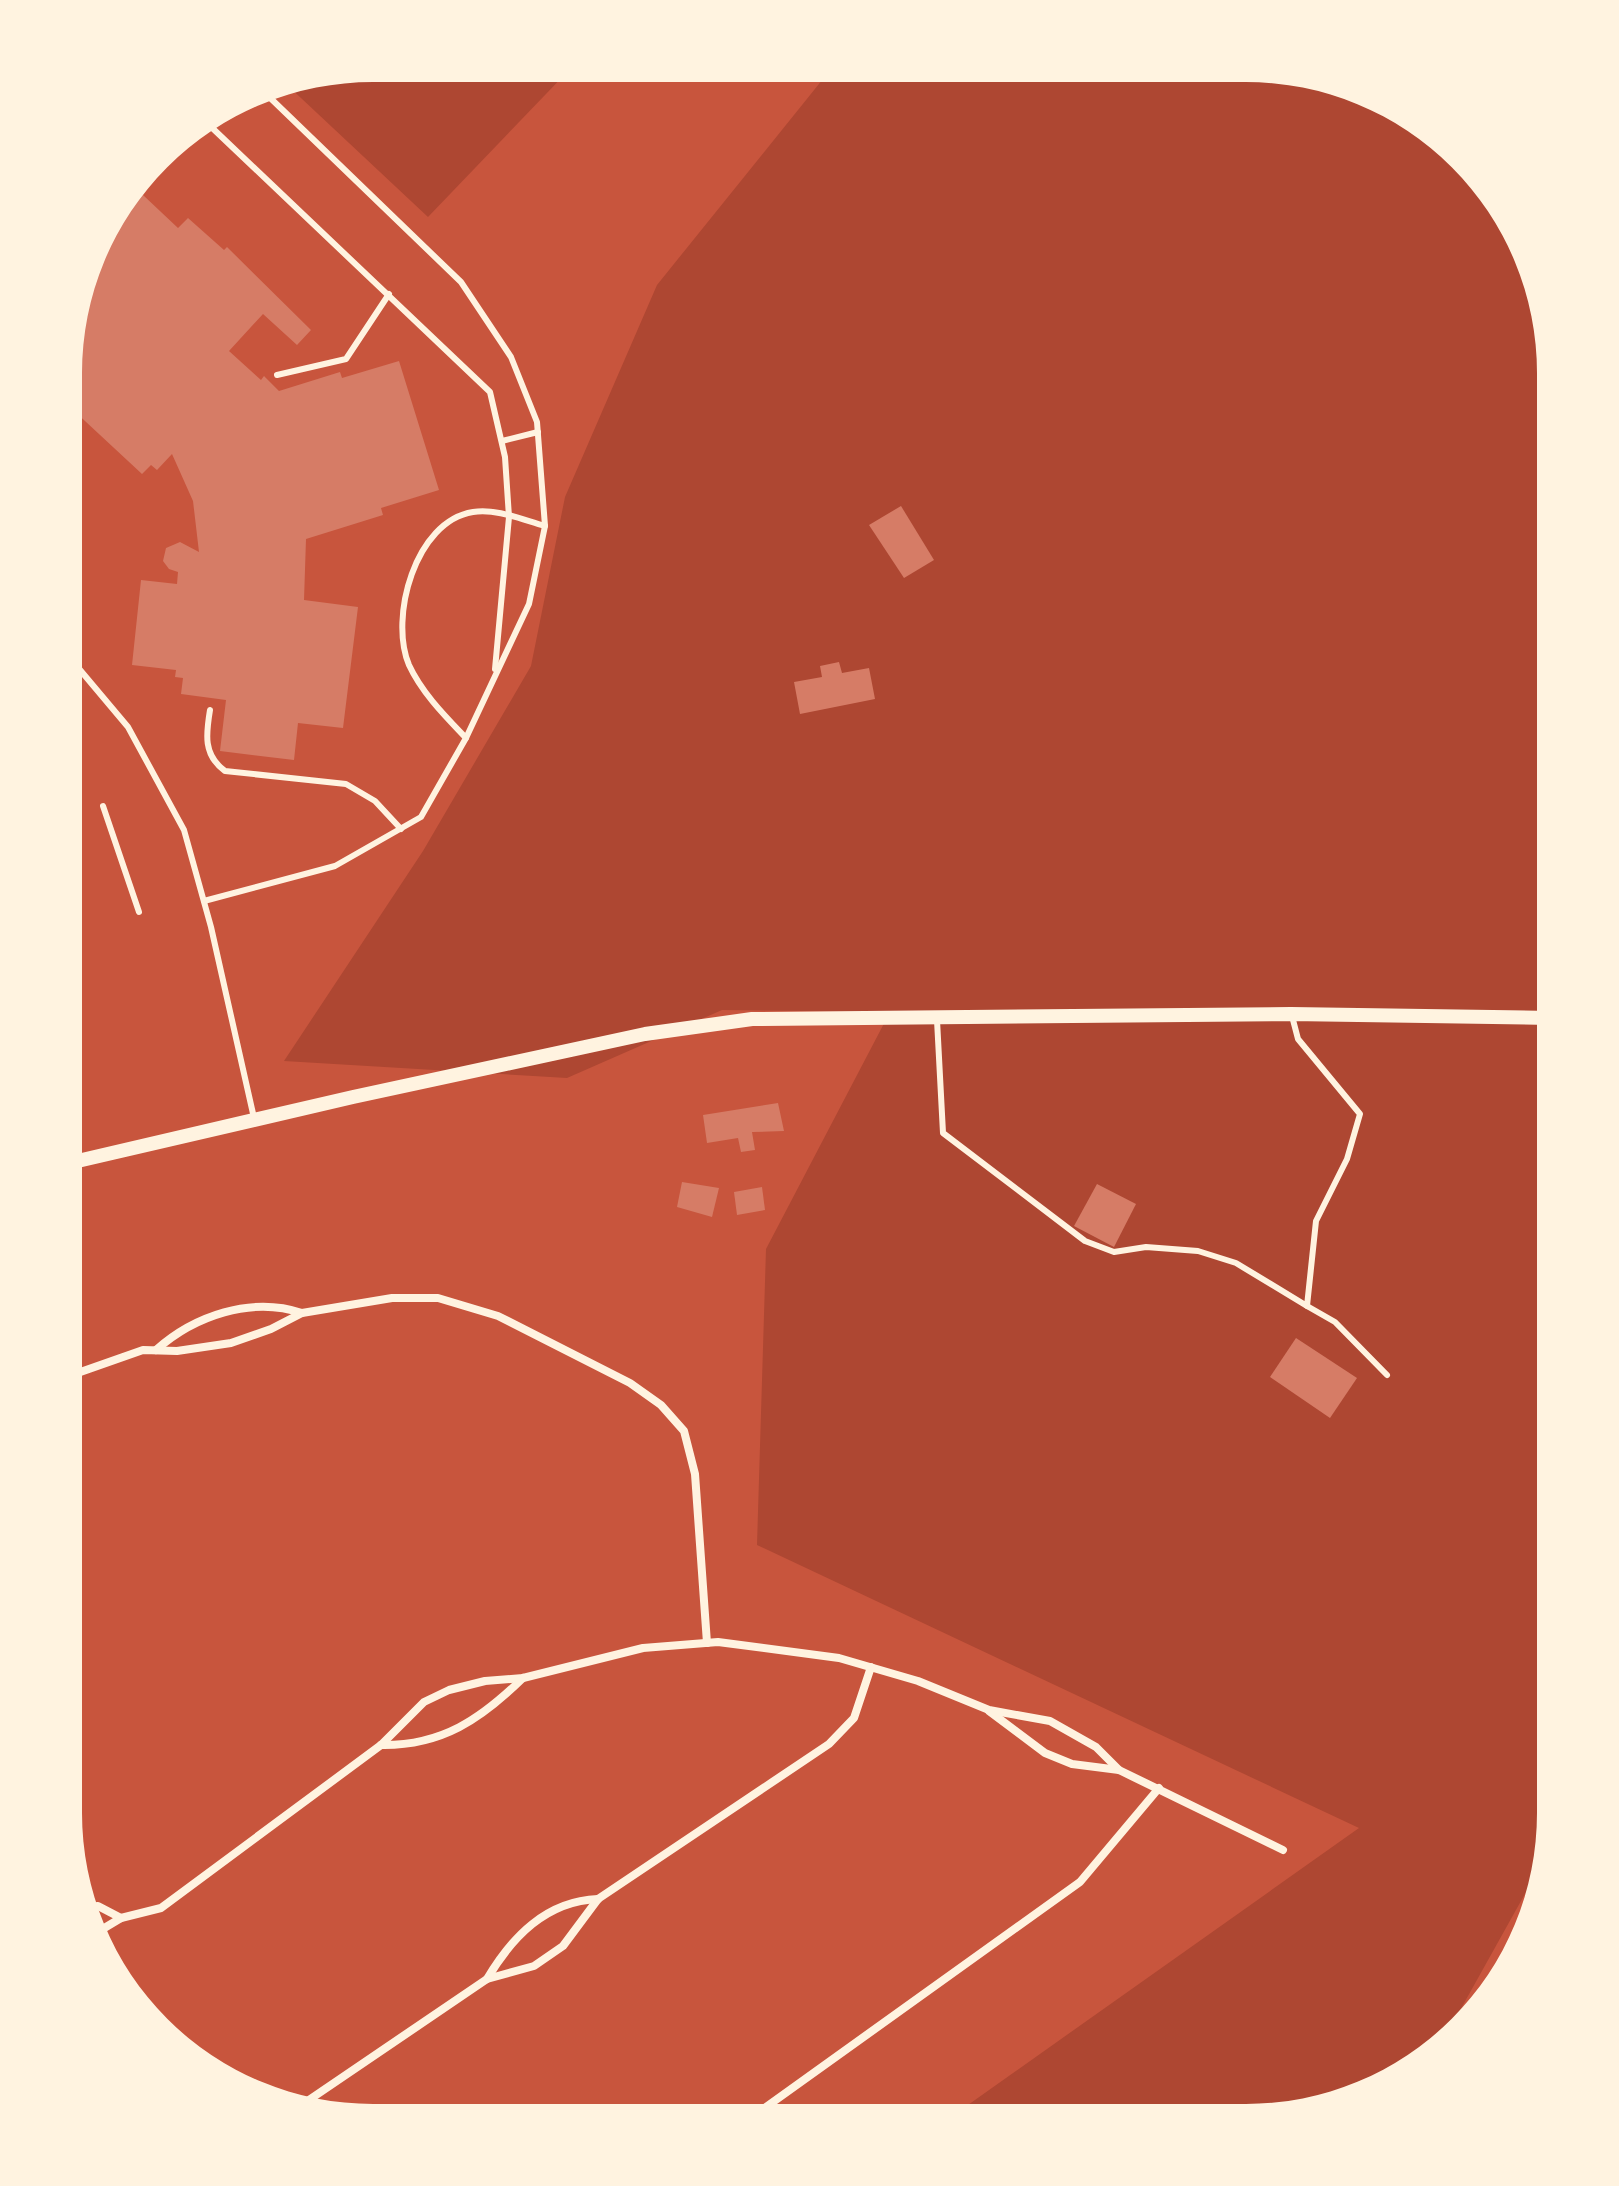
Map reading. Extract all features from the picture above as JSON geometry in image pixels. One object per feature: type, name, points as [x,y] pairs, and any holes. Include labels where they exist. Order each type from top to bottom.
[{"type":"street","points":[[82,1160],[645,1034],[752,1019],[1291,1014],[1537,1018]]},
{"type":"street","points":[[82,1371],[143,1350],[231,1343],[271,1329],[302,1313],[392,1298],[438,1298],[498,1316],[630,1383],[661,1405],[684,1431],[695,1474],[707,1643]]},
{"type":"street","points":[[156,1350],[176,1332],[239,1308],[280,1306],[302,1313]]},
{"type":"street","points":[[105,1927],[121,1918],[161,1908],[381,1745],[424,1702],[449,1690],[485,1681],[523,1678],[643,1648],[707,1643],[839,1658],[918,1681],[989,1710],[1050,1721],[1075,1732],[1119,1770],[1283,1850]]},
{"type":"street","points":[[313,2097],[487,1979],[534,1966],[563,1946],[598,1899],[829,1744],[854,1718],[871,1667]]},
{"type":"street","points":[[381,1745],[429,1742],[497,1703],[523,1678]]},
{"type":"street","points":[[989,1710],[1045,1753],[1072,1764],[1119,1770]]},
{"type":"street","points":[[770,2104],[1080,1882],[1159,1788]]},
{"type":"street","points":[[487,1979],[504,1951],[552,1909],[576,1900],[598,1899]]},
{"type":"street","points":[[97,1906],[121,1918]]},
{"type":"lane","points":[[204,901],[335,866],[421,817],[466,738],[529,604],[545,526],[538,432],[511,357],[461,282],[272,100]]},
{"type":"lane","points":[[214,129],[490,392],[502,441],[509,517],[495,677]]},
{"type":"lane","points":[[277,375],[346,359],[389,294]]},
{"type":"lane","points":[[502,441],[538,432]]},
{"type":"lane","points":[[466,738],[435,705],[409,664],[402,629],[406,592],[418,556],[438,531],[470,512],[488,511],[545,526]]},
{"type":"lane","points":[[82,672],[128,727],[184,830],[204,901],[255,1120]]},
{"type":"lane","points":[[210,710],[206,734],[208,751],[215,764],[225,771],[346,784],[375,801],[401,829]]},
{"type":"lane","points":[[103,806],[139,912]]},
{"type":"lane","points":[[1291,1014],[1298,1039],[1360,1114],[1347,1159],[1316,1221],[1307,1306]]},
{"type":"lane","points":[[937,1016],[943,1133],[1085,1241],[1114,1252],[1146,1247],[1198,1251],[1236,1263],[1335,1322],[1387,1375]]},
{"type":"shaded area","points":[[373,82],[558,82],[428,217],[295,93],[335,84]]},
{"type":"shaded area","points":[[821,82],[1246,82],[1284,84],[1340,97],[1408,131],[1452,167],[1488,211],[1522,279],[1535,335],[1537,373],[1535,1851],[1526,1892],[1460,2010],[1408,2055],[1340,2089],[1284,2102],[1246,2104],[969,2104],[1359,1828],[757,1545],[766,1249],[890,1012],[722,1010],[567,1078],[284,1061],[423,851],[531,666],[565,497],[657,285]]},
{"type":"building","points":[[143,195],[178,228],[188,218],[224,250],[227,247],[311,330],[297,345],[263,314],[229,351],[261,380],[264,376],[279,391],[340,372],[342,378],[399,361],[439,490],[381,508],[383,515],[306,539],[304,600],[358,607],[343,728],[298,723],[294,760],[220,751],[226,700],[181,694],[183,678],[175,677],[176,670],[132,665],[141,580],[177,584],[178,572],[169,569],[163,561],[166,548],[180,542],[199,552],[193,501],[172,454],[157,470],[151,465],[142,474],[82,418],[82,373],[84,335],[97,279],[121,227]]},
{"type":"building","points":[[901,506],[934,560],[904,578],[869,525]]},
{"type":"building","points":[[839,662],[842,673],[869,668],[875,699],[800,714],[794,682],[822,677],[820,666]]},
{"type":"building","points":[[778,1103],[784,1131],[752,1132],[755,1150],[741,1152],[738,1138],[707,1143],[703,1115]]},
{"type":"building","points":[[682,1182],[719,1188],[712,1217],[677,1207]]},
{"type":"building","points":[[1097,1184],[1136,1204],[1114,1247],[1074,1226]]},
{"type":"building","points":[[762,1187],[765,1210],[737,1215],[734,1192]]},
{"type":"building","points":[[1296,1338],[1357,1378],[1330,1418],[1270,1377]]}]
